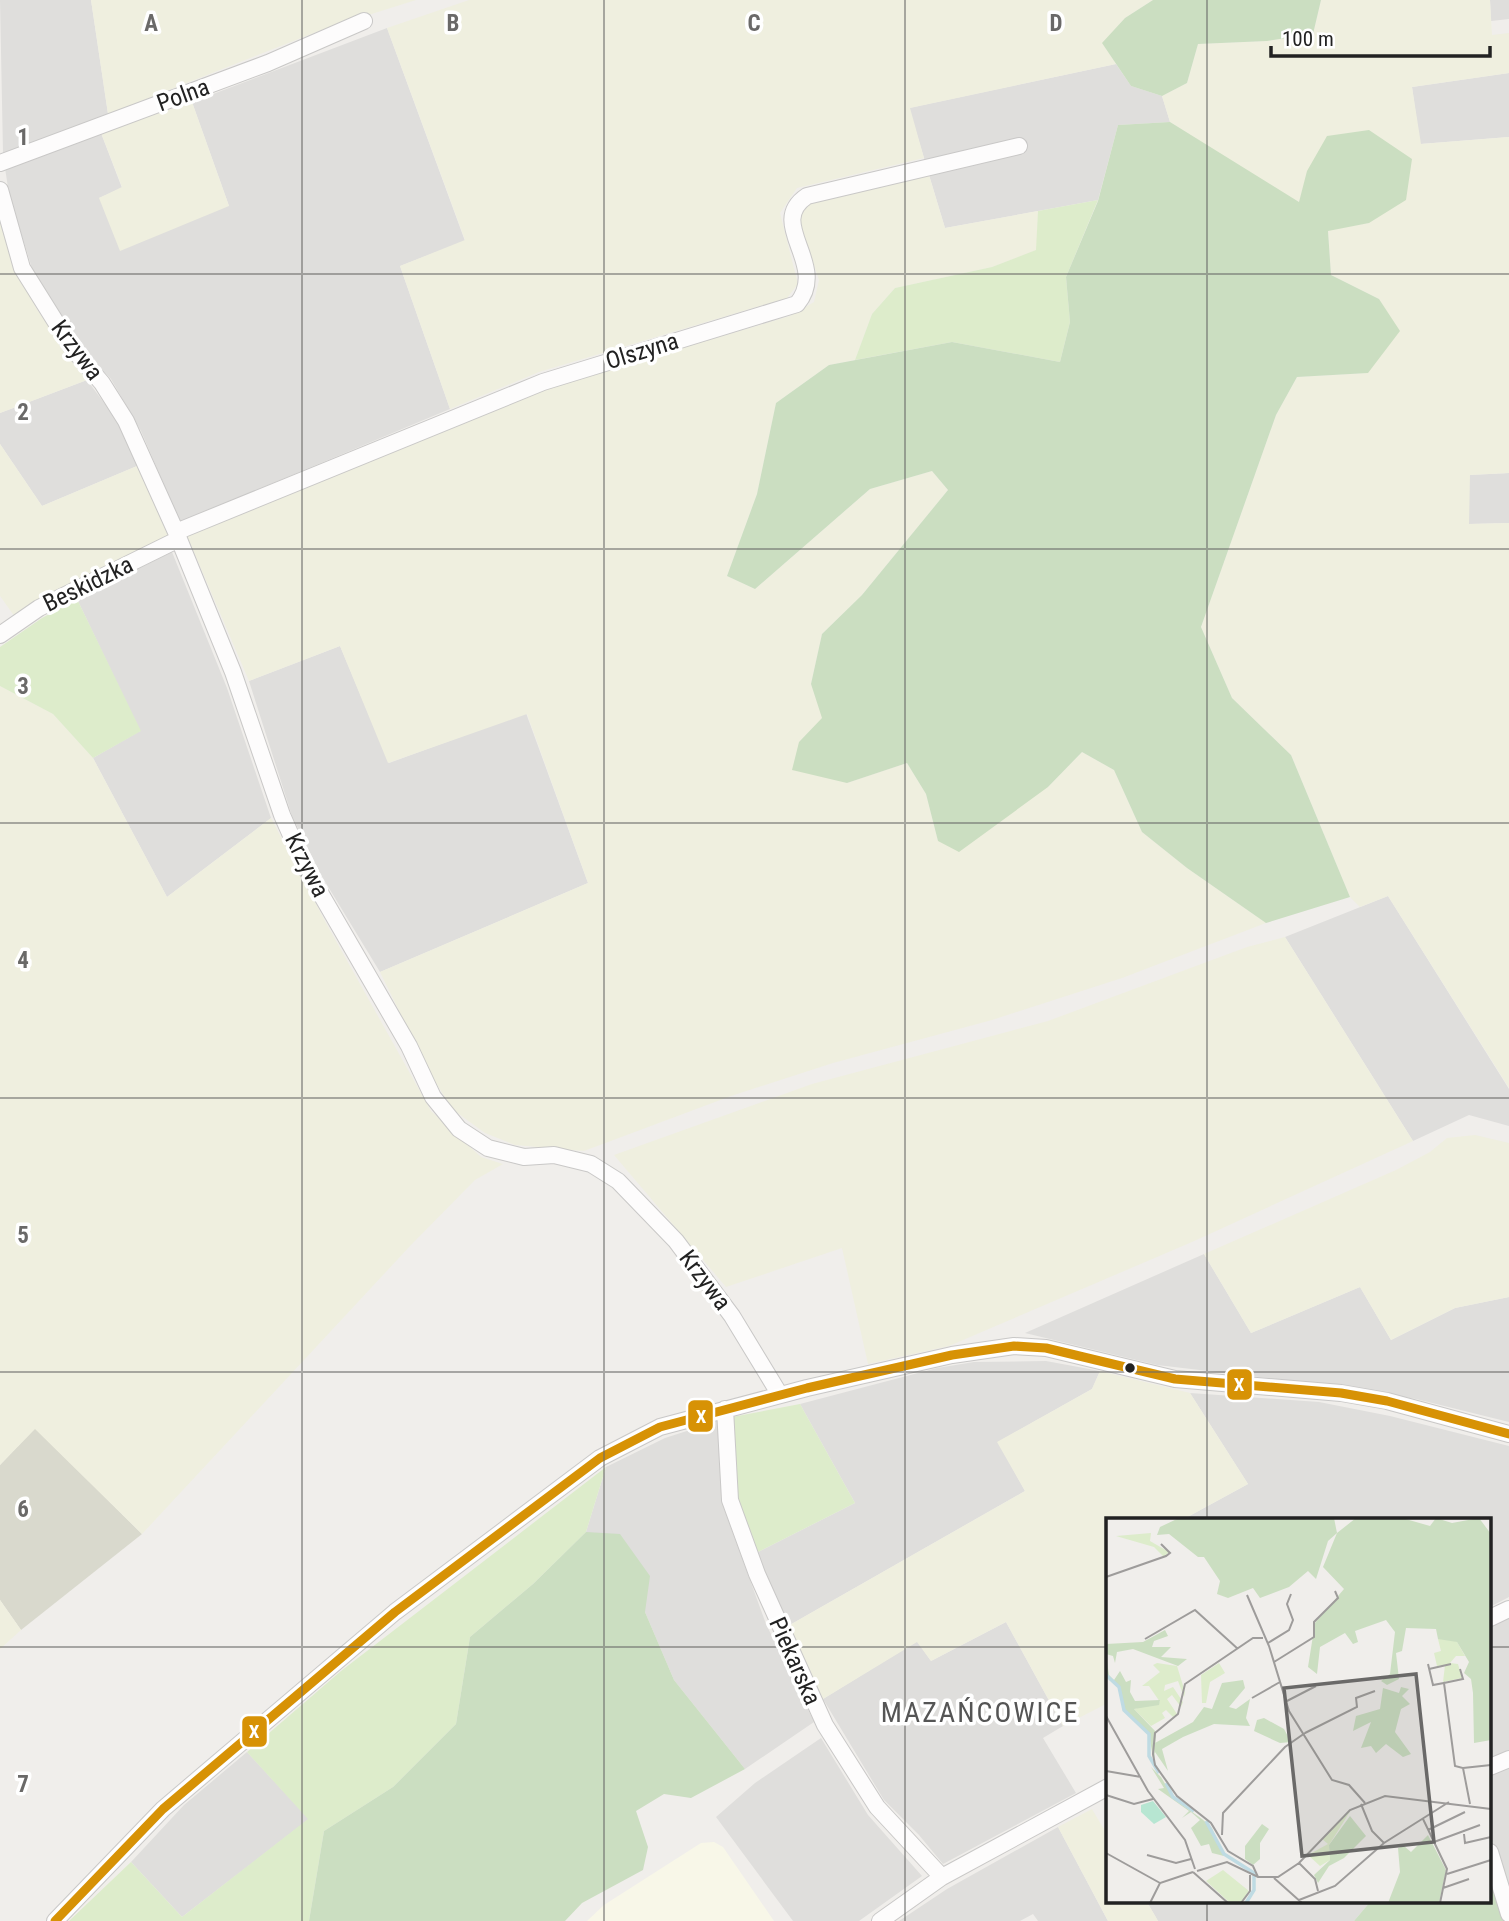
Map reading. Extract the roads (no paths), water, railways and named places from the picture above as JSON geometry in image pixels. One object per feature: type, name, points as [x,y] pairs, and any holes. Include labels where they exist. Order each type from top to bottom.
[{"type":"street","name":"Polna","points":[[0,163],[268,63],[364,21]]},
{"type":"street","name":"Olszyna","points":[[177,536],[543,382],[797,304],[807,293],[809,278],[792,227],[791,213],[797,202],[807,196],[1019,146]]},
{"type":"street","name":"Krzywa","points":[[0,190],[22,268],[72,348],[102,383],[125,421],[177,536],[233,672],[282,815],[304,865],[409,1046],[433,1097],[459,1129],[488,1148],[524,1157],[554,1156],[591,1164],[618,1181],[676,1241],[732,1316],[780,1395]]},
{"type":"street","name":"Beskidzka","points":[[0,635],[39,608],[177,536]]},
{"type":"street","points":[[55,1921],[163,1809],[395,1612],[600,1458],[660,1427],[780,1395],[952,1355],[1025,1346],[1046,1348],[1175,1379],[1341,1394],[1387,1401],[1509,1434]]},
{"type":"street","name":"Piekarska","points":[[725,1409],[730,1500],[757,1574],[825,1725],[877,1807],[942,1877]]},
{"type":"street","points":[[1492,1617],[1509,1609]]},
{"type":"street","points":[[1492,1766],[1509,1759]]},
{"type":"street","points":[[880,1921],[942,1877],[1106,1788]]},
{"type":"street","points":[[1492,1859],[1509,1914]]},
{"type":"district","name":"MAZAŃCOWICE","points":[[980,1712]]}]
